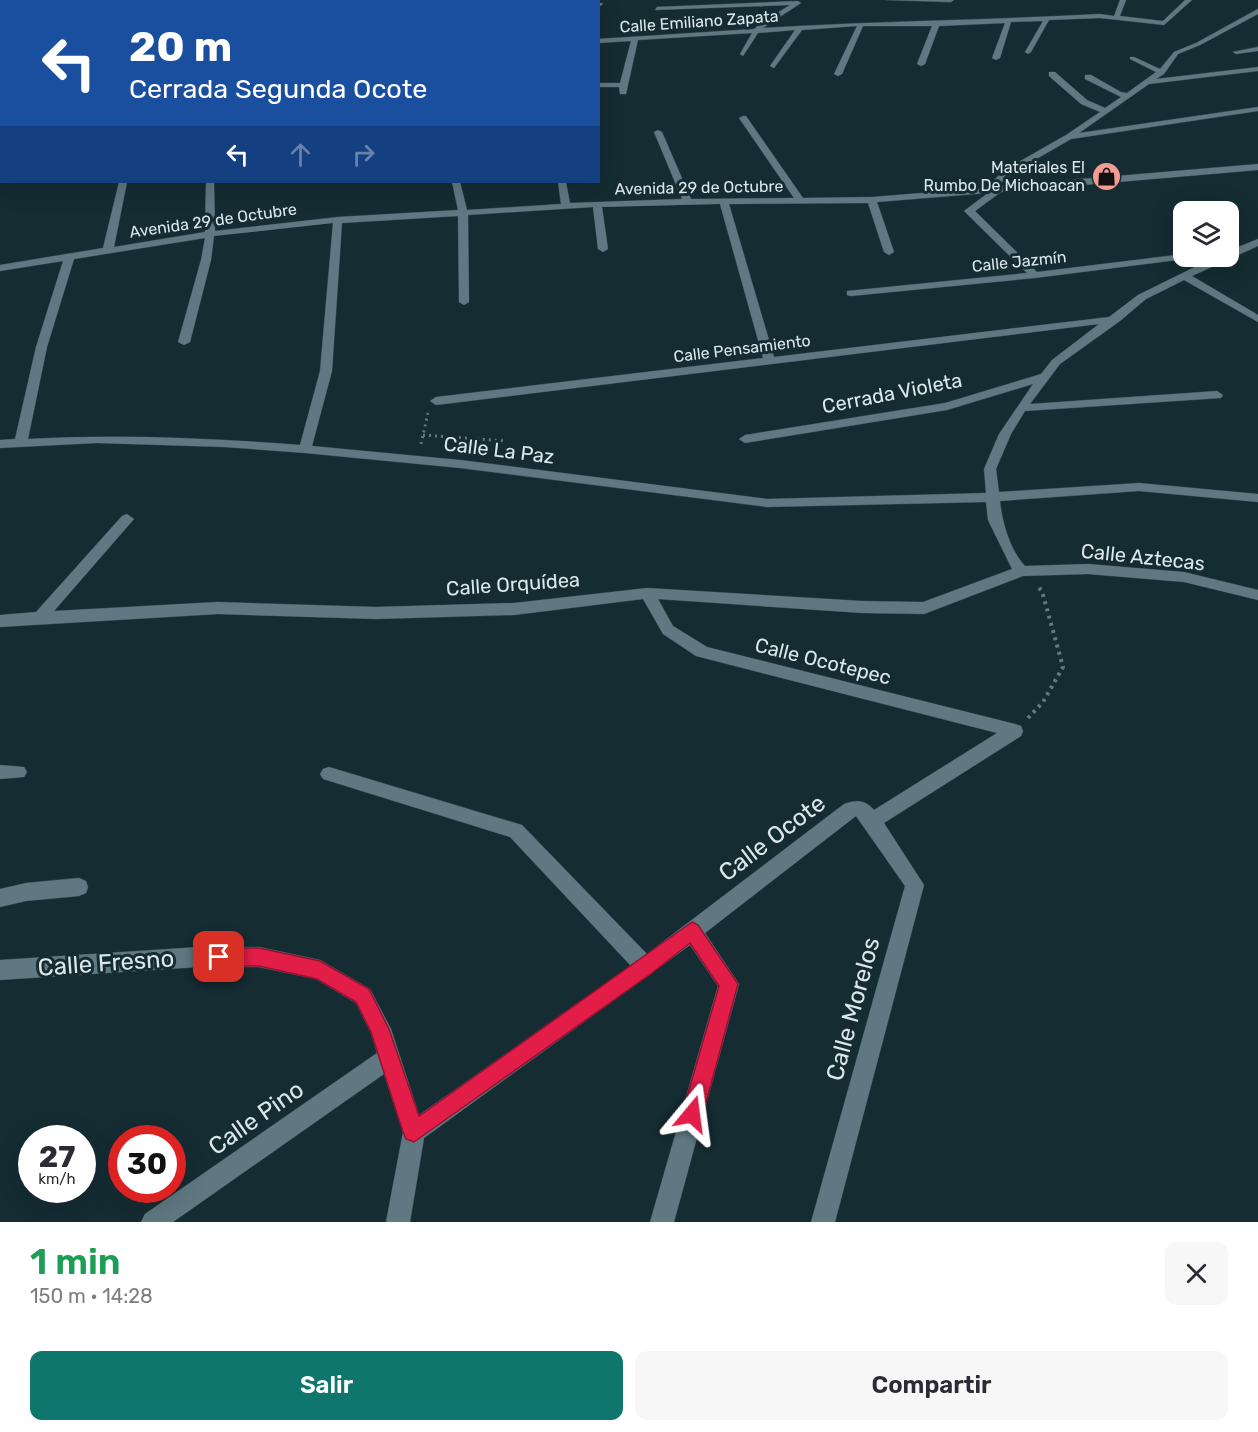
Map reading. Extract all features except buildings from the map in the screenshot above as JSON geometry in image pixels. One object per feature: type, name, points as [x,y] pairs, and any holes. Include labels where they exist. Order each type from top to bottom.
[{"type":"street","points":[[889,0],[951,0]]},
{"type":"street","points":[[1117,17],[1123,0]]},
{"type":"street","name":"Calle Emiliano Zapata","points":[[600,41],[861,24],[936,24],[1117,17],[1164,23],[1189,0]]},
{"type":"street","points":[[657,9],[799,1]]},
{"type":"street","points":[[743,54],[756,31],[799,1]]},
{"type":"street","points":[[988,189],[1011,170],[1069,137],[1161,72],[1176,53],[1198,44],[1258,11]]},
{"type":"street","points":[[1028,52],[1047,19]]},
{"type":"street","points":[[996,58],[1009,20]]},
{"type":"street","points":[[838,74],[861,24]]},
{"type":"street","points":[[921,64],[936,24]]},
{"type":"street","points":[[774,66],[800,28]]},
{"type":"street","points":[[600,85],[623,88],[635,39]]},
{"type":"street","points":[[1236,52],[1258,50]]},
{"type":"street","points":[[1132,58],[1161,72]]},
{"type":"street","points":[[1146,82],[1258,69]]},
{"type":"street","points":[[1052,74],[1084,102],[1105,111]]},
{"type":"street","points":[[1088,77],[1119,94],[1127,95]]},
{"type":"street","points":[[1069,137],[1258,109]]},
{"type":"street","points":[[743,118],[800,200]]},
{"type":"street","points":[[658,132],[687,201]]},
{"type":"street","name":"Avenida 29 de Octubre","points":[[0,268],[210,234],[338,220],[566,205],[687,201],[872,200],[1258,167]]},
{"type":"street","points":[[108,250],[123,183]]},
{"type":"street","points":[[184,342],[191,308],[206,260],[210,234],[210,183]]},
{"type":"street","points":[[456,183],[464,211],[464,303]]},
{"type":"street","points":[[562,183],[566,205]]},
{"type":"street","points":[[1000,188],[969,211],[1035,275]]},
{"type":"street","points":[[872,200],[889,252]]},
{"type":"street","points":[[724,201],[770,362]]},
{"type":"street","points":[[597,204],[603,249]]},
{"type":"street","points":[[305,449],[326,371],[338,220]]},
{"type":"street","points":[[1239,250],[1258,242]]},
{"type":"street","points":[[21,441],[29,394],[42,342],[70,256]]},
{"type":"street","name":"Calle Jazmín","points":[[851,293],[1035,275],[1173,258]]},
{"type":"street","points":[[1018,568],[995,520],[990,470],[1005,434],[1021,408],[1056,363],[1142,297],[1205,267]]},
{"type":"street","points":[[1186,277],[1258,319]]},
{"type":"street","name":"Calle Pensamiento","points":[[436,401],[1116,319]]},
{"type":"street","name":"Cerrada Violeta","points":[[745,439],[947,406],[1044,377]]},
{"type":"street","points":[[1021,408],[1217,395]]},
{"type":"street","name":"Calle La Paz","points":[[0,444],[21,441],[108,440],[224,443],[305,449],[416,460],[767,503],[992,497],[1139,487],[1258,498]]},
{"type":"street","points":[[40,616],[127,519]]},
{"type":"street","name":"Calle Orquídea","points":[[0,621],[40,616],[218,608],[376,613],[514,609],[647,592],[862,607],[924,608],[1018,568]]},
{"type":"street","name":"Calle Aztecas","points":[[1018,568],[1088,569],[1184,577],[1258,595]]},
{"type":"street","name":"Calle Ocotepec","points":[[647,592],[668,630],[702,652],[1015,731]]},
{"type":"street","points":[[872,821],[1015,731]]},
{"type":"street","points":[[0,772],[18,772]]},
{"type":"street","points":[[329,774],[516,831],[646,966]]},
{"type":"street","name":"Calle Ocote","points":[[414,1132],[646,966],[850,810],[857,808],[864,811],[872,821]]},
{"type":"street","name":"Calle Morelos","points":[[823,1222],[915,885],[872,821]]},
{"type":"street","points":[[0,898],[26,892],[79,888]]},
{"type":"street","points":[[662,1222],[729,984],[692,931]]},
{"type":"street","name":"Calle Fresno","points":[[0,970],[211,957],[259,957],[320,970],[363,996],[380,1029],[414,1132],[398,1222]]},
{"type":"street","name":"Calle Pino","points":[[153,1222],[390,1057]]},
{"type":"path","points":[[416,460],[430,404],[436,401]]},
{"type":"path","points":[[423,435],[505,441]]},
{"type":"path","points":[[1015,731],[1043,702],[1063,667],[1042,591],[1018,568]]},
{"type":"place","name":"Materiales El Rumbo De Michoacan","points":[[1106,176]]},
{"type":"route","points":[[219,957],[259,957],[320,970],[363,996],[380,1029],[414,1132],[692,931],[729,984],[692,1114]]}]
